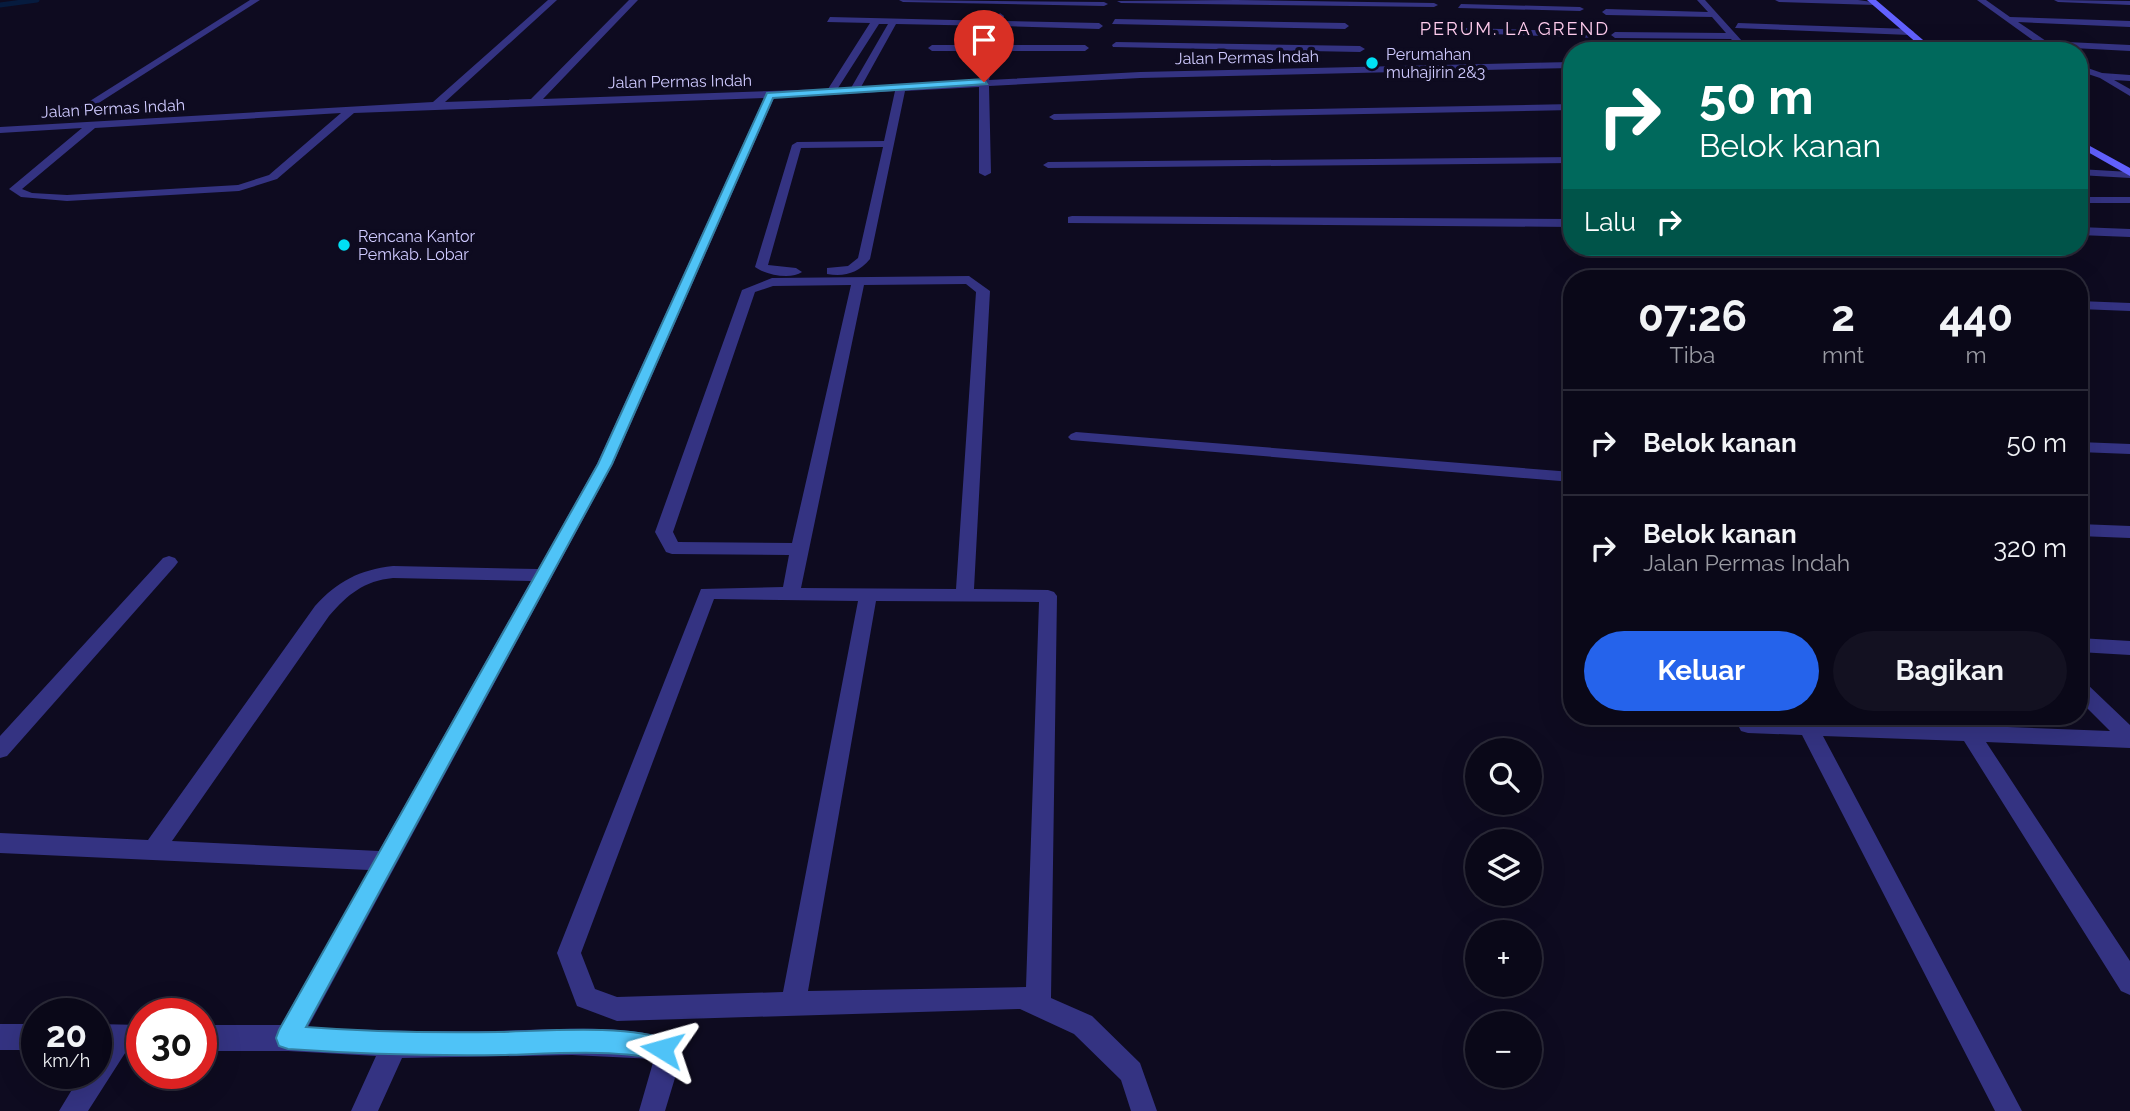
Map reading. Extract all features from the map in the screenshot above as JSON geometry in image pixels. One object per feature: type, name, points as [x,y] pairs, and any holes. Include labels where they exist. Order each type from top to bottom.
[{"type":"street","points":[[68,118],[256,0]]},
{"type":"street","points":[[436,105],[553,0]]},
{"type":"street","points":[[535,101],[634,0]]},
{"type":"street","points":[[904,0],[1104,4]]},
{"type":"street","points":[[1701,0],[1714,15],[1736,31],[1742,42]]},
{"type":"street","points":[[1779,0],[1873,2],[1922,42]]},
{"type":"street","points":[[1981,0],[2041,42]]},
{"type":"street","points":[[2058,0],[2130,3]]},
{"type":"street","points":[[985,173],[984,82],[996,25],[1006,1]]},
{"type":"street","points":[[1121,1],[1434,5]]},
{"type":"street","points":[[1281,1],[1297,71]]},
{"type":"street","points":[[1514,4],[1523,16]]},
{"type":"street","points":[[1461,6],[1514,4],[1580,9]]},
{"type":"street","points":[[1606,12],[1714,15]]},
{"type":"street","points":[[2008,19],[2130,24]]},
{"type":"street","points":[[830,20],[1099,26]]},
{"type":"street","points":[[832,91],[876,21]]},
{"type":"street","points":[[855,90],[893,22]]},
{"type":"street","points":[[1115,22],[1345,26]]},
{"type":"street","points":[[1529,25],[1542,44]]},
{"type":"street","points":[[1466,31],[1596,35]]},
{"type":"street","points":[[1615,35],[1736,31],[1910,32]]},
{"type":"street","points":[[1116,45],[1360,49]]},
{"type":"street","points":[[2088,46],[2130,48]]},
{"type":"street","points":[[932,48],[1085,48]]},
{"type":"street","points":[[1549,54],[1556,65]]},
{"type":"street","name":"Jalan Permas Indah","points":[[0,131],[436,105],[770,95],[984,82],[1563,65]]},
{"type":"street","points":[[2088,71],[2130,93]]},
{"type":"street","points":[[2101,76],[2130,78]]},
{"type":"street","points":[[889,144],[797,145],[761,267],[781,272],[851,270],[864,259],[889,144],[901,87]]},
{"type":"street","points":[[288,1038],[605,464],[770,95]]},
{"type":"street","points":[[1054,117],[1563,107]]},
{"type":"street","points":[[13,130],[36,121],[68,118],[82,119],[89,125],[15,189],[32,197],[67,198],[239,188],[273,177],[350,111]]},
{"type":"street","points":[[2088,148],[2130,174]]},
{"type":"street","points":[[1048,165],[1563,160]]},
{"type":"street","points":[[2088,172],[2130,174]]},
{"type":"street","points":[[2088,200],[2130,200]]},
{"type":"street","points":[[1072,220],[1563,223]]},
{"type":"street","points":[[2088,231],[2130,233]]},
{"type":"street","points":[[799,549],[672,548],[664,532],[749,290],[772,282],[969,280],[983,291],[965,595]]},
{"type":"street","points":[[791,593],[858,281]]},
{"type":"street","points":[[2088,305],[2130,307]]},
{"type":"street","points":[[1076,438],[1563,476]]},
{"type":"street","points":[[2088,447],[2130,449]]},
{"type":"street","points":[[2088,530],[2130,532]]},
{"type":"street","points":[[0,750],[169,562]]},
{"type":"street","points":[[153,851],[322,611],[347,584],[372,573],[393,572],[542,575]]},
{"type":"street","points":[[1038,1005],[1048,596],[708,593],[569,953],[586,998],[617,1009],[1021,997],[1038,1005],[1083,1025],[1131,1072],[1144,1111]]},
{"type":"street","points":[[793,1004],[868,594]]},
{"type":"street","points":[[2088,646],[2130,648]]},
{"type":"street","points":[[2088,697],[2130,739]]},
{"type":"street","points":[[1768,725],[2130,739]]},
{"type":"street","points":[[1808,727],[2009,1111]]},
{"type":"street","points":[[1969,733],[2130,983]]},
{"type":"street","points":[[0,843],[384,861]]},
{"type":"street","points":[[0,1037],[21,1037]]},
{"type":"street","points":[[72,1111],[119,1038]]},
{"type":"street","points":[[217,1038],[288,1038],[395,1045],[572,1042],[649,1045],[662,1049],[668,1058],[652,1111]]},
{"type":"street","points":[[364,1111],[395,1045]]},
{"type":"waterway","points":[[0,5],[37,0]]},
{"type":"place","name":"Perumahan muhajirin 2&3","points":[[1372,63]]},
{"type":"place","name":"Rencana Kantor Pemkab. Lobar","points":[[344,245]]},
{"type":"district","name":"PERUM. LA GREND","points":[[1515,29]]},
{"type":"route","points":[[662,1049],[649,1045],[572,1042],[395,1045],[288,1038],[605,464],[770,95],[984,82]]}]
